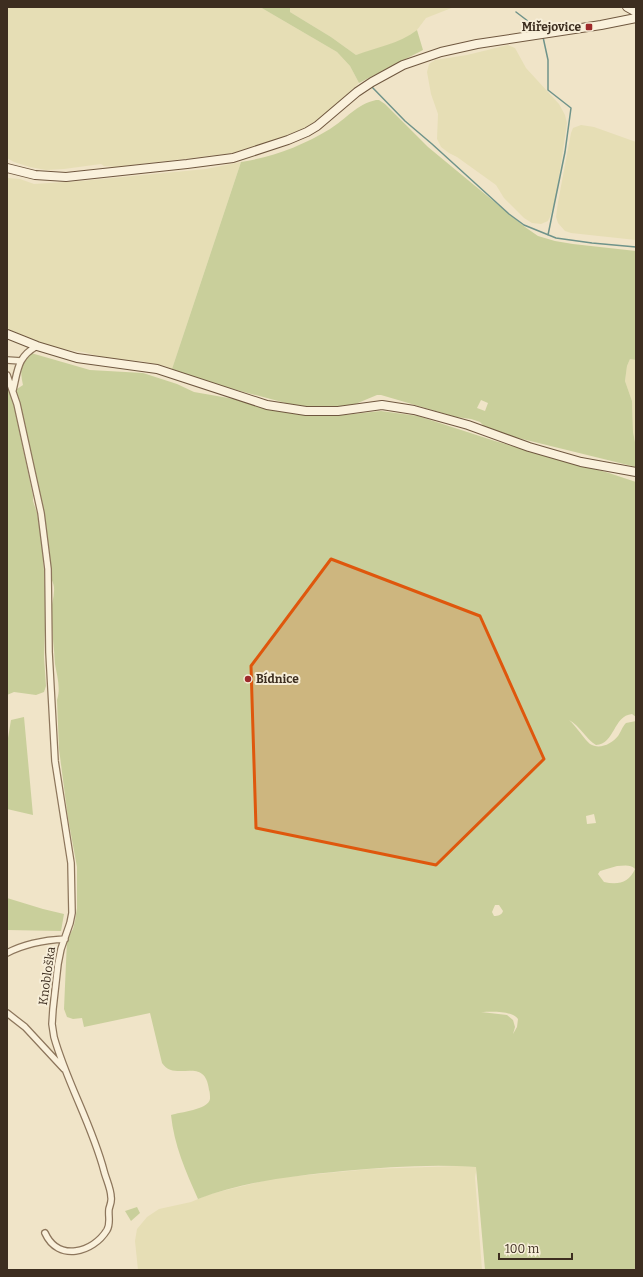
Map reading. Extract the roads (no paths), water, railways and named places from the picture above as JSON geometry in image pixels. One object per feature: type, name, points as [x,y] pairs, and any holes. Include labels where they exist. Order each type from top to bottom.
[{"type":"street","points":[[627,7],[636,12]]},
{"type":"street","points":[[7,168],[35,174],[66,177],[233,158],[288,140],[307,132],[317,126],[369,84],[403,65],[441,52],[477,44],[601,25],[636,18]]},
{"type":"street","points":[[8,336],[77,358],[157,369],[268,404],[306,411],[338,411],[382,405],[414,410],[468,425],[507,440],[581,462],[636,472]]},
{"type":"street","points":[[12,390],[21,361],[25,354],[36,346]]},
{"type":"street","points":[[7,360],[21,361]]},
{"type":"street","points":[[7,375],[12,390],[41,513],[48,569],[48,652],[55,761],[71,863],[72,913],[65,939]]},
{"type":"street","name":"Knobloška","points":[[7,952],[24,946],[65,939],[58,964],[52,1024],[57,1046],[99,1154],[112,1198],[108,1211],[108,1228],[99,1241],[83,1250],[72,1252],[56,1248],[48,1241],[45,1233]]},
{"type":"street","name":"Knobloška","points":[[7,1014],[25,1028],[68,1073]]},
{"type":"waterway","points":[[516,12],[541,31]]},
{"type":"waterway","points":[[543,37],[548,60],[548,90],[571,108],[565,152],[548,235]]},
{"type":"waterway","points":[[371,86],[405,121],[509,214],[524,225],[556,238],[636,247]]},
{"type":"place","name":"Miřejovice","points":[[589,27]]},
{"type":"place","name":"Bídnice","points":[[248,679]]}]
